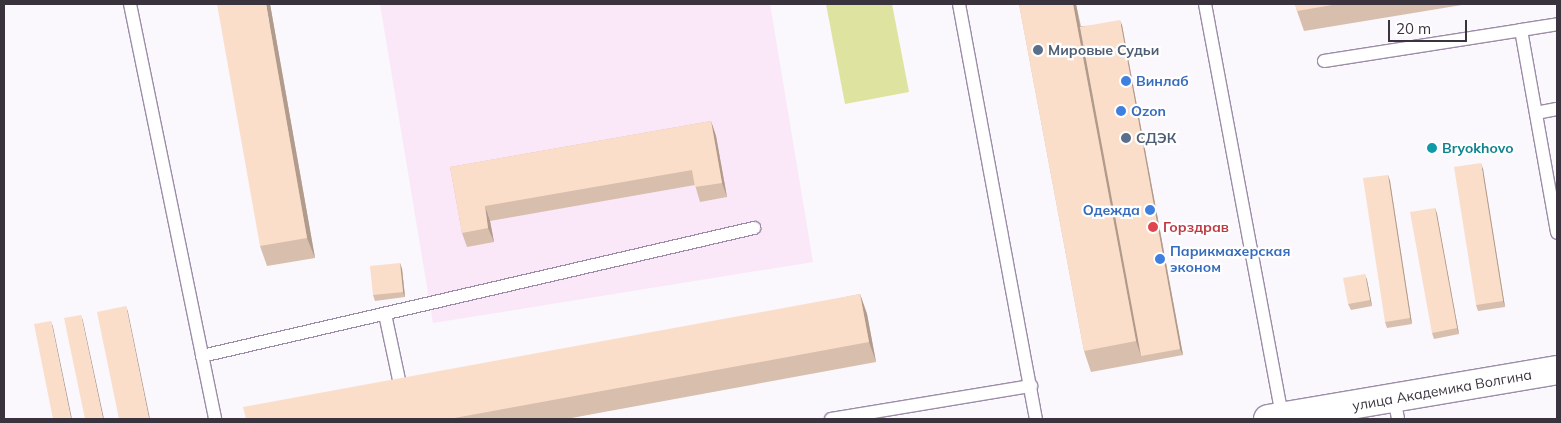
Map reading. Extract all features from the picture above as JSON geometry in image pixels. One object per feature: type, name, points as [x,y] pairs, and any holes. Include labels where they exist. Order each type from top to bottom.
[{"type":"street","name":"улица Академика Волгина","points":[[1275,418],[1396,408],[1557,370]]},
{"type":"lane","points":[[130,4],[215,419]]},
{"type":"lane","points":[[959,4],[1036,419]]},
{"type":"lane","points":[[1205,4],[1275,418]]},
{"type":"lane","points":[[1324,61],[1557,24]]},
{"type":"lane","points":[[1521,30],[1557,233]]},
{"type":"lane","points":[[1536,113],[1557,109]]},
{"type":"lane","points":[[202,356],[754,228]]},
{"type":"lane","points":[[385,314],[403,400]]},
{"type":"lane","points":[[831,419],[1031,386]]},
{"type":"shaded area","points":[[380,4],[770,4],[813,262],[433,323]]},
{"type":"green space","points":[[826,4],[892,4],[909,92],[845,104]]},
{"type":"building","points":[[217,4],[266,4],[307,238],[260,246]]},
{"type":"building","points":[[1019,4],[1073,4],[1136,341],[1084,351]]},
{"type":"building","points":[[1295,4],[1338,4],[1297,11]]},
{"type":"building","points":[[1120,20],[1180,349],[1141,356],[1080,27]]},
{"type":"building","points":[[711,121],[722,183],[695,187],[692,170],[485,206],[488,228],[462,233],[450,167]]},
{"type":"building","points":[[1481,163],[1503,301],[1476,305],[1454,167]]},
{"type":"building","points":[[1388,175],[1410,318],[1385,322],[1363,178]]},
{"type":"building","points":[[1435,208],[1457,328],[1432,333],[1410,212]]},
{"type":"building","points":[[400,263],[403,292],[373,295],[370,266]]},
{"type":"building","points":[[1365,274],[1370,300],[1348,304],[1343,278]]},
{"type":"building","points":[[860,294],[869,342],[449,419],[246,419],[243,407]]},
{"type":"building","points":[[126,306],[149,419],[119,419],[97,312]]},
{"type":"building","points":[[81,315],[103,419],[85,419],[64,318]]},
{"type":"building","points":[[51,321],[71,419],[53,419],[34,324]]},
{"type":"place","name":"Мировые Судьи","points":[[1038,50]]},
{"type":"place","name":"Винлаб","points":[[1126,81]]},
{"type":"place","name":"Ozon","points":[[1121,111]]},
{"type":"place","name":"СДЭК","points":[[1126,138]]},
{"type":"place","name":"Bryokhovo","points":[[1432,148]]},
{"type":"place","name":"Одежда","points":[[1150,210]]},
{"type":"place","name":"Горздрав","points":[[1153,227]]},
{"type":"place","name":"Парикмахерская эконом","points":[[1160,259]]}]
